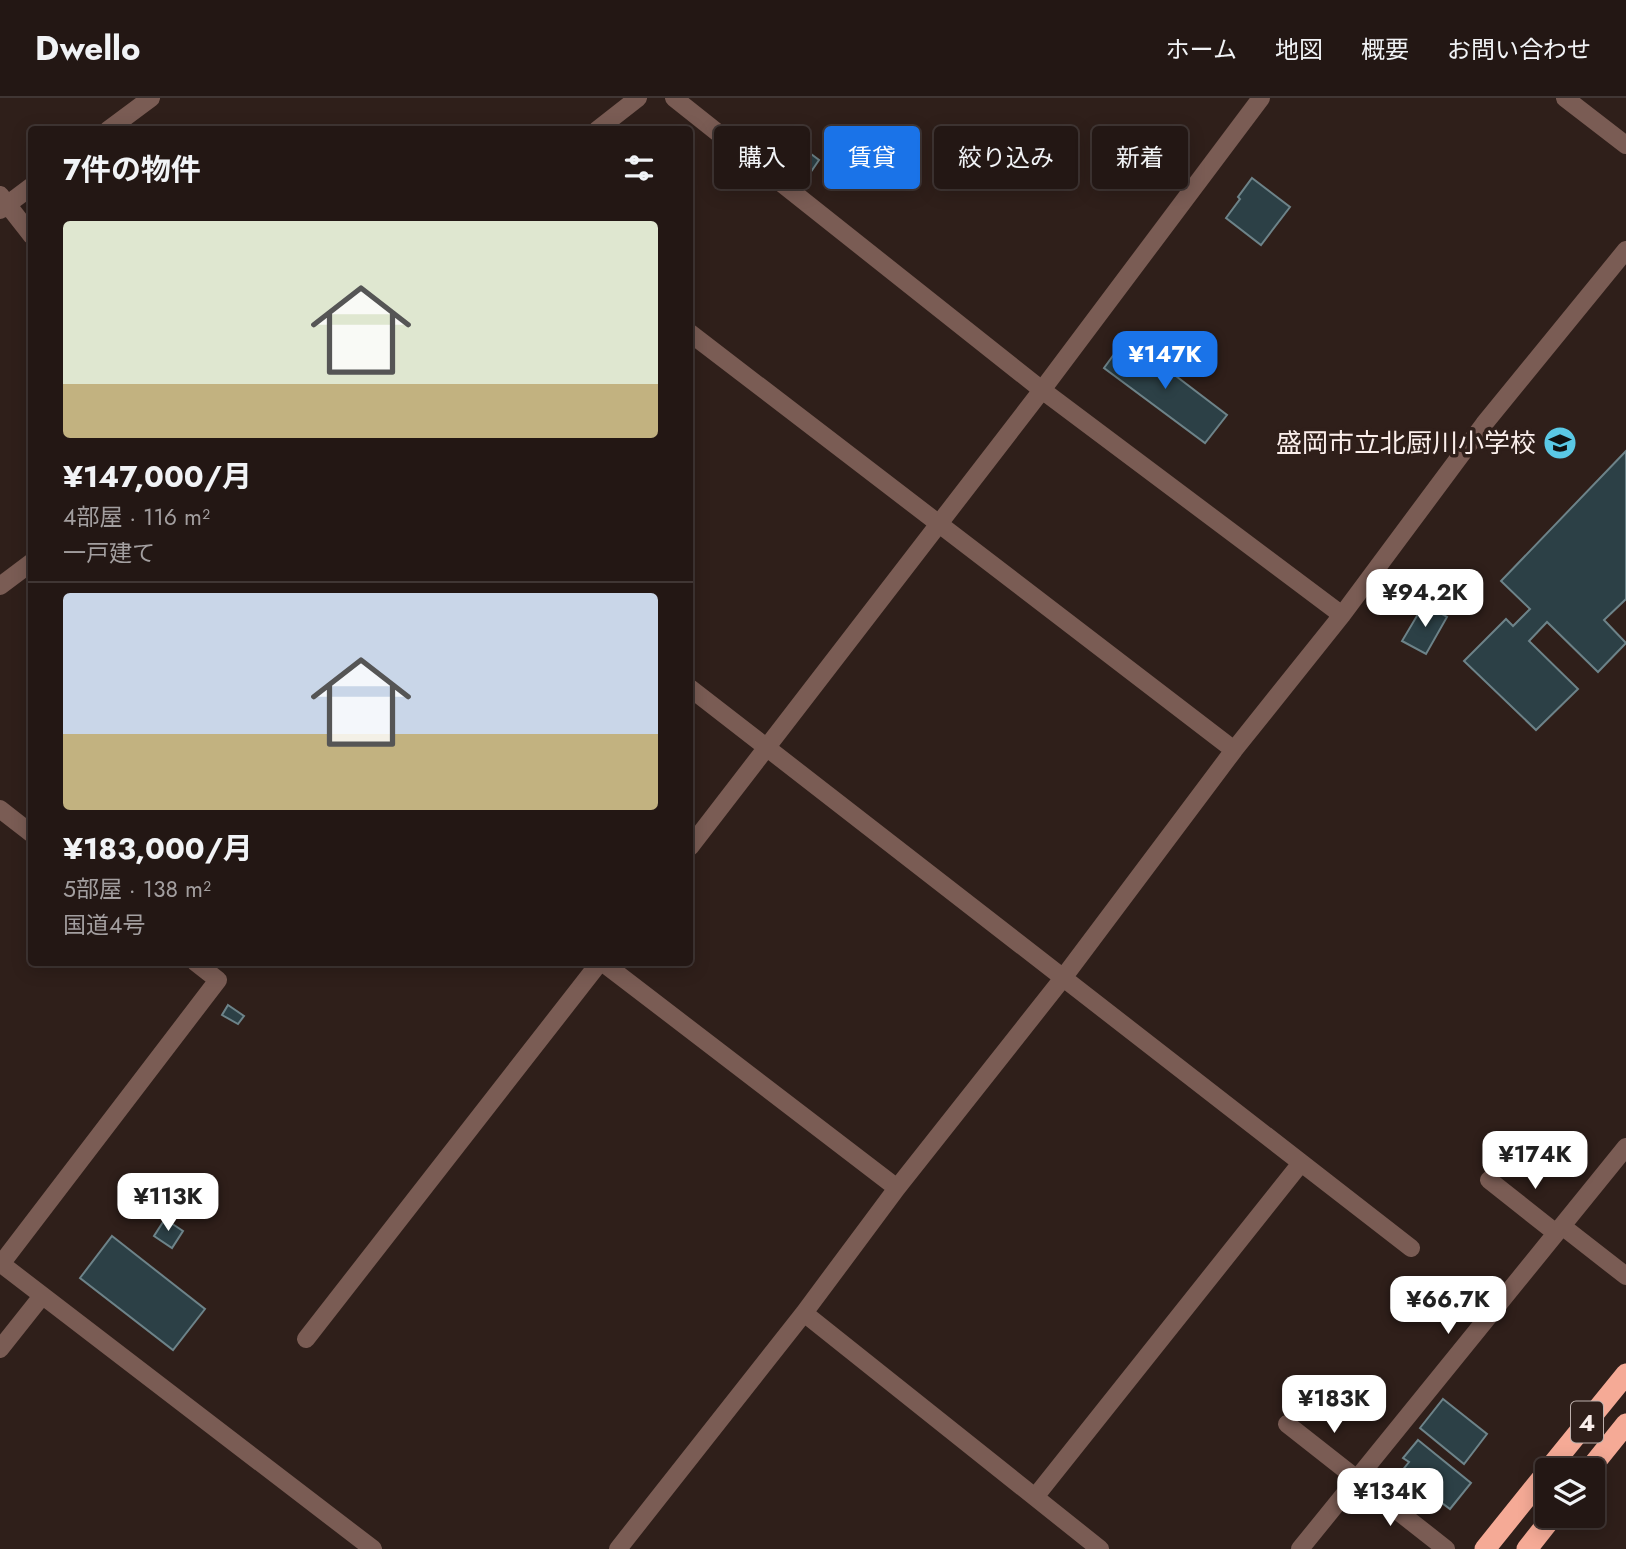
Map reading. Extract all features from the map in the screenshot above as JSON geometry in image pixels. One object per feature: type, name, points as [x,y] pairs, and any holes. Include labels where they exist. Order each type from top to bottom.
[{"type":"highway","name":"4","points":[[1558,1458],[1626,1374]]},
{"type":"highway","name":"4","points":[[1599,1458],[1626,1424]]},
{"type":"highway","name":"4","points":[[1485,1549],[1535,1487]]},
{"type":"highway","points":[[1527,1549],[1544,1528]]},
{"type":"street","points":[[113,126],[151,98]]},
{"type":"street","points":[[602,126],[638,98]]},
{"type":"street","points":[[674,98],[1042,390],[1342,615]]},
{"type":"street","points":[[693,843],[1042,390],[1261,98]]},
{"type":"street","points":[[1565,98],[1626,145]]},
{"type":"street","points":[[28,188],[2,203],[28,232]]},
{"type":"street","points":[[618,1549],[1063,978],[1234,750],[1342,615],[1484,424],[1626,250]]},
{"type":"street","points":[[693,335],[1234,750]]},
{"type":"street","points":[[0,586],[28,565]]},
{"type":"street","points":[[693,690],[1411,1248]]},
{"type":"street","points":[[0,809],[28,831]]},
{"type":"street","points":[[200,966],[218,980],[0,1264],[373,1549]]},
{"type":"street","points":[[306,1339],[598,966]]},
{"type":"street","points":[[606,966],[897,1188]]},
{"type":"street","points":[[1300,1549],[1626,1147]]},
{"type":"street","points":[[1035,1496],[1301,1163]]},
{"type":"street","points":[[1489,1180],[1626,1276]]},
{"type":"street","points":[[0,1349],[42,1296]]},
{"type":"street","points":[[804,1313],[1100,1549]]},
{"type":"street","points":[[1287,1424],[1447,1549]]},
{"type":"building","points":[[810,153],[819,160],[810,173]]},
{"type":"building","points":[[1252,178],[1290,207],[1261,245],[1226,218]]},
{"type":"building","points":[[1126,338],[1227,415],[1205,443],[1104,368]]},
{"type":"building","points":[[1626,451],[1626,599],[1604,620],[1626,643],[1598,672],[1547,622],[1529,641],[1578,689],[1536,730],[1464,661],[1506,619],[1513,626],[1530,609],[1501,581]]},
{"type":"building","points":[[1424,604],[1447,617],[1426,654],[1402,641]]},
{"type":"building","points":[[228,1005],[244,1016],[238,1024],[222,1015]]},
{"type":"building","points":[[165,1219],[183,1231],[172,1248],[154,1236]]},
{"type":"building","points":[[112,1236],[205,1309],[173,1350],[80,1278]]},
{"type":"building","points":[[1443,1399],[1487,1434],[1464,1464],[1420,1428]]},
{"type":"building","points":[[1418,1440],[1471,1483],[1450,1509],[1401,1472],[1409,1462],[1403,1458]]},
{"type":"place","name":"盛岡市立北厨川小学校","points":[[1560,443]]}]
